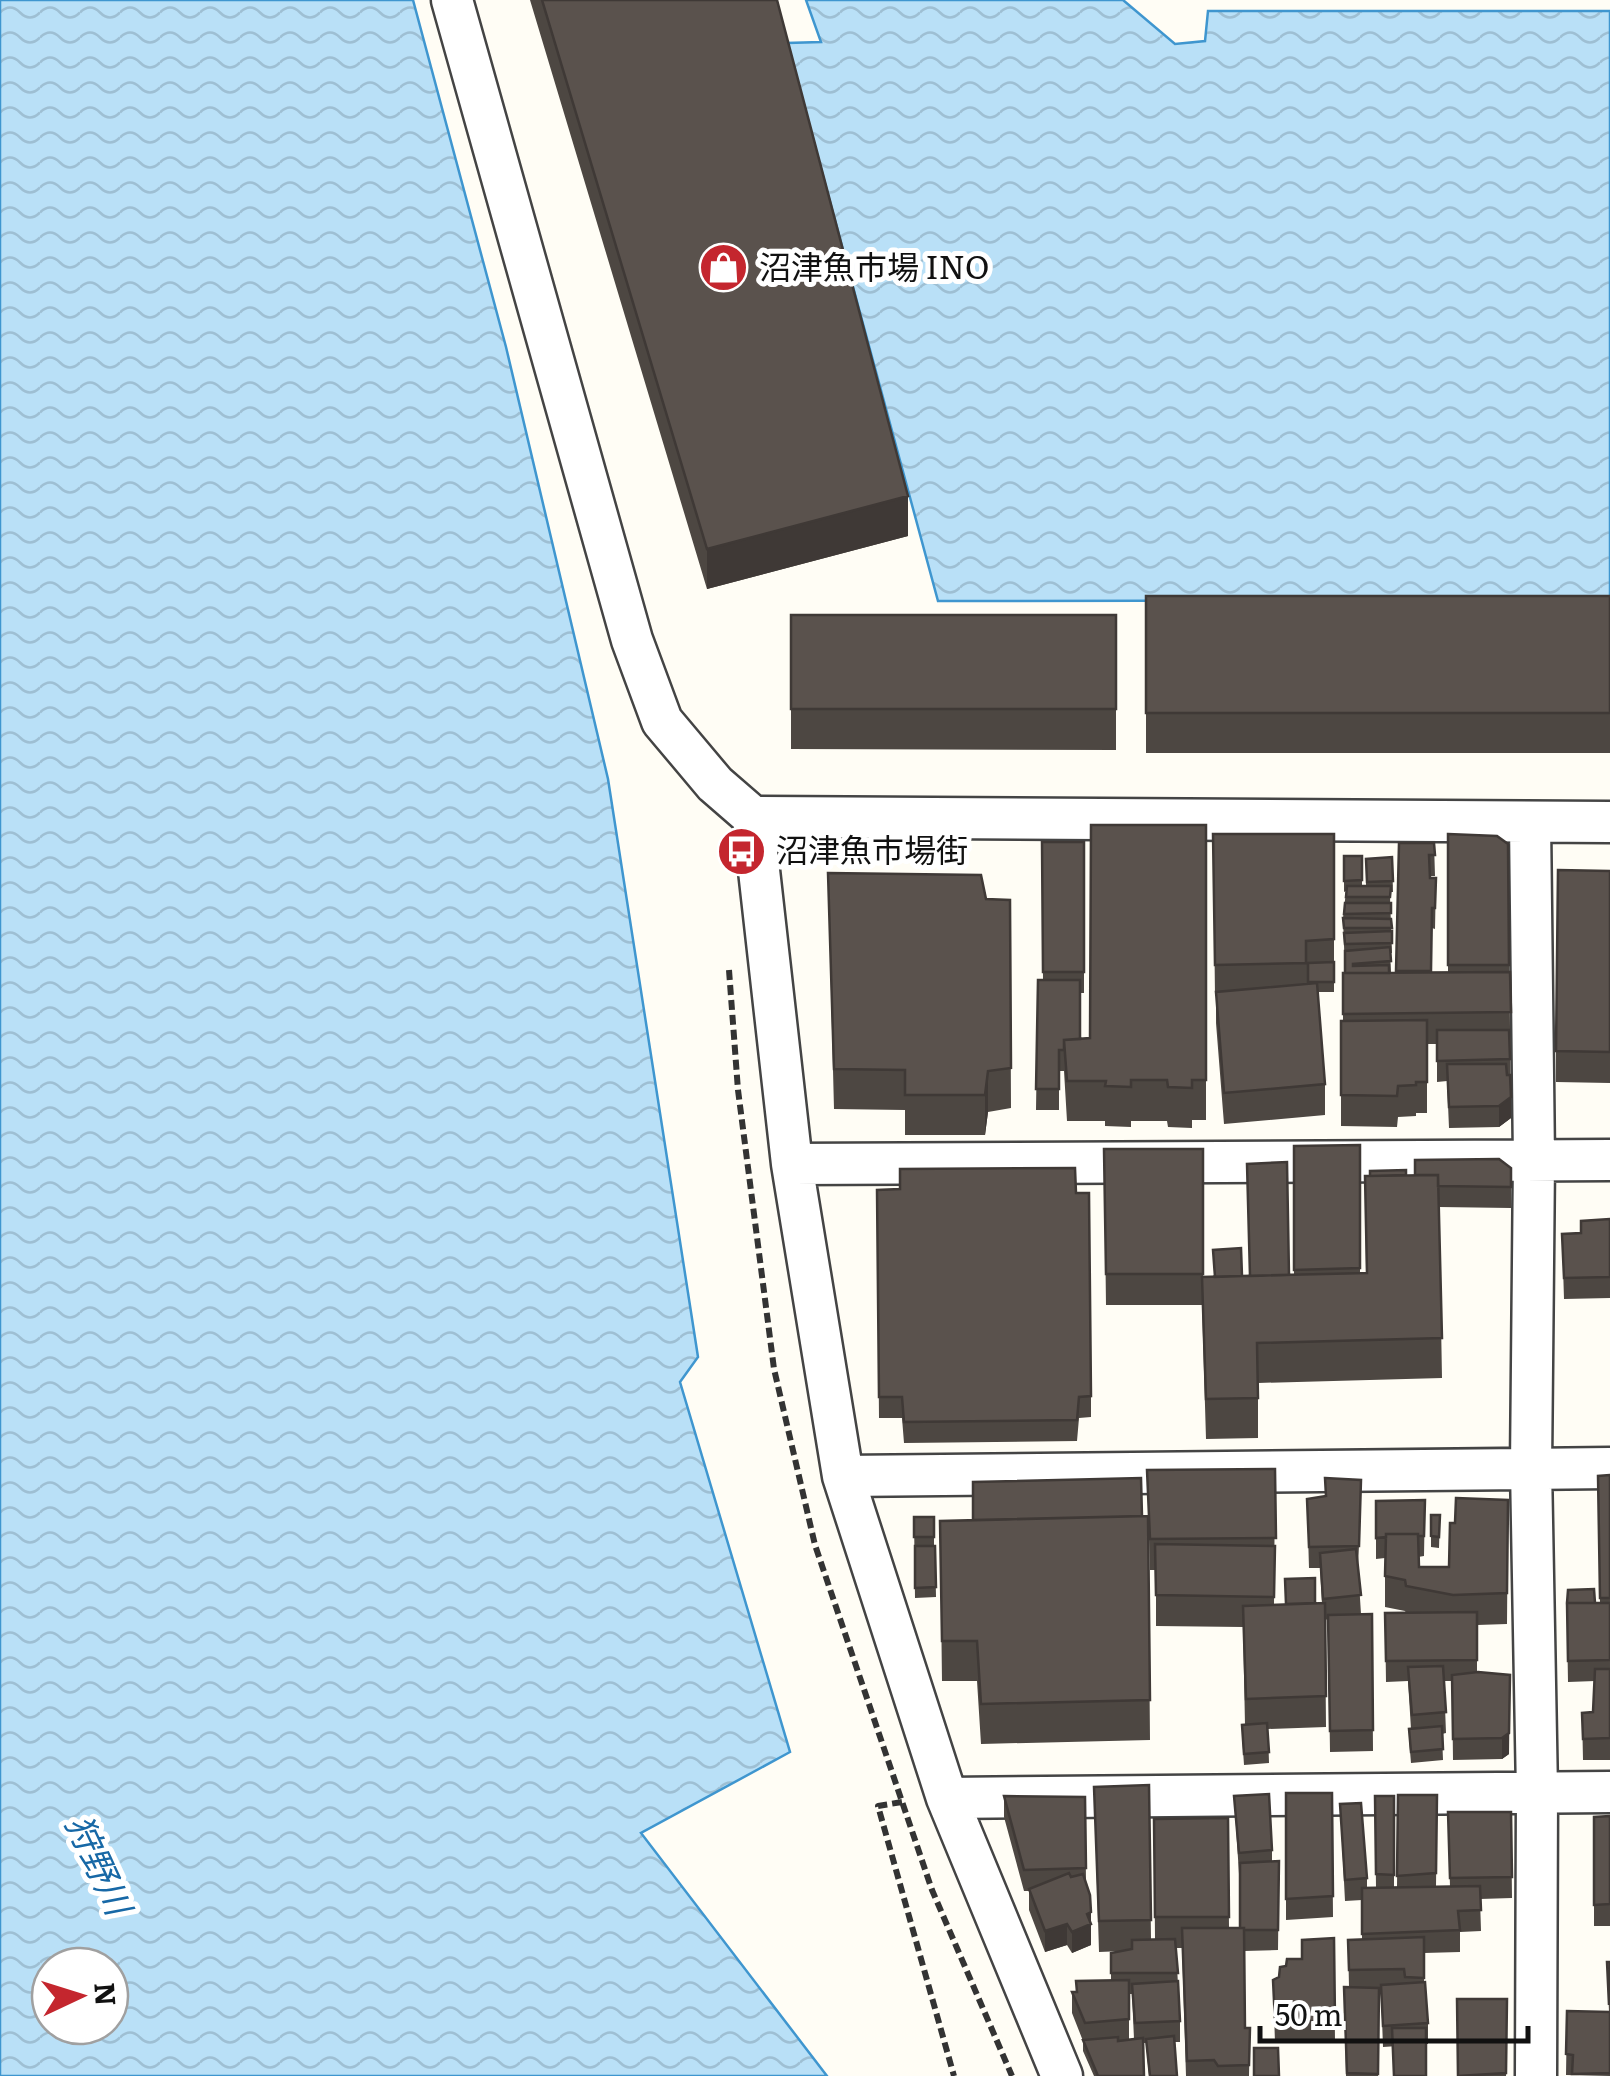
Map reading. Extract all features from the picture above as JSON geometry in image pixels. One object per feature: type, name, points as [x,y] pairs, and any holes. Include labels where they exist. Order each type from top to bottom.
[{"type":"street","points":[[452,0],[638,656],[662,721],[715,784],[753,817],[1610,822]]},
{"type":"street","points":[[753,817],[792,1164],[843,1476],[948,1798],[1062,2076]]},
{"type":"street","points":[[1530,822],[1534,1160],[1531,1468],[1538,1792],[1536,2076]]},
{"type":"street","points":[[792,1164],[1610,1160]]},
{"type":"street","points":[[843,1476],[1610,1468]]},
{"type":"street","points":[[948,1798],[1610,1792]]},
{"type":"path","points":[[902,1802],[878,1806],[954,2076]]},
{"type":"water","name":"狩野川","points":[[0,0],[413,0],[506,347],[608,779],[698,1357],[680,1382],[790,1752],[641,1833],[827,2076],[0,2076]]},
{"type":"water","points":[[806,0],[1123,0],[1175,44],[1205,41],[1208,11],[1610,11],[1610,600],[938,601],[787,43],[821,42]]},
{"type":"building","name":"沼津魚市場 INO","points":[[542,0],[777,0],[908,496],[707,549]]},
{"type":"building","points":[[1146,596],[1610,596],[1610,713],[1146,713]]},
{"type":"building","points":[[791,615],[1116,615],[1116,709],[791,709]]},
{"type":"building","points":[[1091,825],[1206,825],[1206,1080],[1192,1080],[1192,1088],[1168,1087],[1167,1080],[1131,1080],[1131,1087],[1105,1086],[1106,1081],[1067,1081],[1064,1040],[1090,1038]]},
{"type":"building","points":[[1213,834],[1334,834],[1334,939],[1306,941],[1306,963],[1215,965]]},
{"type":"building","points":[[1448,834],[1497,836],[1508,844],[1509,965],[1448,965]]},
{"type":"building","points":[[1042,842],[1084,842],[1084,972],[1043,972]]},
{"type":"building","points":[[1399,843],[1434,843],[1435,855],[1429,855],[1430,878],[1436,878],[1431,971],[1396,971]]},
{"type":"building","points":[[1344,856],[1362,856],[1362,880],[1344,881]]},
{"type":"building","points":[[1392,857],[1393,881],[1367,882],[1366,859]]},
{"type":"building","points":[[1558,870],[1610,871],[1610,1052],[1556,1051]]},
{"type":"building","points":[[828,873],[981,875],[986,899],[1010,900],[1011,1068],[988,1071],[985,1095],[905,1095],[905,1070],[834,1069]]},
{"type":"building","points":[[1347,886],[1391,886],[1390,897],[1346,897]]},
{"type":"building","points":[[1345,903],[1391,903],[1391,913],[1344,914]]},
{"type":"building","points":[[1343,918],[1391,919],[1392,928],[1344,928]]},
{"type":"building","points":[[1392,931],[1392,943],[1345,944],[1344,933]]},
{"type":"building","points":[[1390,947],[1391,961],[1353,964],[1389,965],[1389,973],[1345,973],[1345,951]]},
{"type":"building","points":[[1334,962],[1334,982],[1308,982],[1308,963]]},
{"type":"building","points":[[1510,972],[1511,1012],[1343,1014],[1343,973]]},
{"type":"building","points":[[1038,980],[1080,980],[1080,1039],[1064,1040],[1064,1050],[1059,1050],[1059,1089],[1036,1089]]},
{"type":"building","points":[[1317,983],[1325,1084],[1224,1093],[1216,992]]},
{"type":"building","points":[[1427,1020],[1427,1082],[1398,1086],[1397,1096],[1341,1095],[1341,1021]]},
{"type":"building","points":[[1437,1030],[1509,1030],[1510,1059],[1437,1061]]},
{"type":"building","points":[[1447,1064],[1506,1064],[1511,1097],[1499,1106],[1449,1107]]},
{"type":"building","points":[[1360,1145],[1360,1268],[1294,1270],[1294,1146]]},
{"type":"building","points":[[1104,1149],[1203,1149],[1203,1274],[1106,1274]]},
{"type":"building","points":[[1499,1159],[1511,1168],[1511,1187],[1438,1186],[1438,1175],[1415,1175],[1415,1160]]},
{"type":"building","points":[[1287,1162],[1289,1275],[1250,1276],[1247,1164]]},
{"type":"building","points":[[1075,1168],[1076,1193],[1089,1193],[1091,1396],[1079,1397],[1077,1420],[904,1422],[902,1397],[879,1397],[877,1190],[900,1189],[900,1169]]},
{"type":"building","points":[[1406,1170],[1406,1175],[1370,1176],[1370,1171]]},
{"type":"building","points":[[1438,1175],[1442,1338],[1257,1343],[1258,1398],[1206,1399],[1202,1277],[1367,1273],[1365,1176]]},
{"type":"building","points":[[1610,1219],[1610,1277],[1564,1278],[1562,1234],[1581,1233],[1581,1221]]},
{"type":"building","points":[[1241,1248],[1242,1276],[1215,1277],[1213,1250]]},
{"type":"building","points":[[1275,1469],[1276,1538],[1150,1539],[1147,1470]]},
{"type":"building","points":[[1610,1475],[1610,1598],[1600,1598],[1598,1476]]},
{"type":"building","points":[[1141,1478],[1142,1516],[973,1520],[973,1482]]},
{"type":"building","points":[[1325,1478],[1361,1480],[1359,1546],[1309,1547],[1307,1499],[1326,1496]]},
{"type":"building","points":[[1456,1498],[1508,1500],[1507,1593],[1453,1595],[1406,1586],[1405,1580],[1385,1576],[1386,1534],[1418,1534],[1419,1567],[1449,1567],[1450,1523],[1455,1523]]},
{"type":"building","points":[[1425,1500],[1424,1536],[1386,1534],[1376,1538],[1376,1501]]},
{"type":"building","points":[[1431,1515],[1440,1515],[1439,1537],[1431,1536]]},
{"type":"building","points":[[1148,1516],[1150,1700],[981,1704],[977,1641],[942,1641],[940,1521]]},
{"type":"building","points":[[914,1517],[934,1517],[934,1537],[914,1537]]},
{"type":"building","points":[[1155,1544],[1275,1546],[1274,1597],[1156,1595]]},
{"type":"building","points":[[915,1546],[935,1546],[936,1587],[915,1588]]},
{"type":"building","points":[[1356,1549],[1361,1595],[1323,1599],[1320,1553]]},
{"type":"building","points":[[1315,1578],[1315,1603],[1286,1604],[1285,1579]]},
{"type":"building","points":[[1594,1589],[1595,1603],[1567,1603],[1568,1590]]},
{"type":"building","points":[[1325,1603],[1326,1696],[1246,1699],[1243,1606]]},
{"type":"building","points":[[1567,1603],[1610,1603],[1610,1660],[1568,1661]]},
{"type":"building","points":[[1477,1612],[1477,1660],[1386,1661],[1385,1613]]},
{"type":"building","points":[[1372,1614],[1373,1730],[1330,1731],[1328,1615]]},
{"type":"building","points":[[1443,1666],[1446,1712],[1412,1715],[1408,1667]]},
{"type":"building","points":[[1595,1669],[1610,1669],[1610,1738],[1583,1739],[1582,1713],[1593,1712]]},
{"type":"building","points":[[1452,1675],[1510,1675],[1509,1733],[1502,1738],[1453,1739]]},
{"type":"building","points":[[1267,1723],[1269,1752],[1244,1754],[1242,1725]]},
{"type":"building","points":[[1442,1726],[1443,1749],[1411,1752],[1409,1729]]},
{"type":"building","points":[[1149,1785],[1151,1920],[1099,1921],[1094,1787]]},
{"type":"building","points":[[1286,1793],[1332,1793],[1333,1896],[1286,1899]]},
{"type":"building","points":[[1269,1794],[1272,1850],[1239,1853],[1234,1796]]},
{"type":"building","points":[[1398,1795],[1437,1795],[1436,1873],[1397,1876]]},
{"type":"building","points":[[1004,1796],[1085,1797],[1086,1868],[1024,1870]]},
{"type":"building","points":[[1375,1796],[1394,1796],[1394,1875],[1376,1874]]},
{"type":"building","points":[[1361,1803],[1367,1878],[1345,1880],[1340,1804]]},
{"type":"building","points":[[1448,1812],[1511,1812],[1512,1877],[1450,1878]]},
{"type":"building","points":[[1610,1816],[1610,1904],[1594,1905],[1594,1817]]},
{"type":"building","points":[[1228,1818],[1229,1917],[1155,1917],[1154,1819]]},
{"type":"building","points":[[1279,1861],[1278,1930],[1240,1928],[1240,1863]]},
{"type":"building","points":[[1069,1873],[1071,1877],[1083,1874],[1090,1895],[1091,1912],[1087,1914],[1091,1924],[1072,1932],[1067,1924],[1045,1931],[1029,1889]]},
{"type":"building","points":[[1480,1886],[1481,1910],[1458,1911],[1460,1930],[1362,1934],[1362,1888]]},
{"type":"building","points":[[1182,1928],[1244,1928],[1249,2065],[1187,2061]]},
{"type":"building","points":[[1424,1937],[1424,1978],[1405,1977],[1404,1969],[1349,1970],[1348,1940]]},
{"type":"building","points":[[1334,1938],[1335,2021],[1275,2022],[1273,1980],[1279,1977],[1280,1967],[1286,1966],[1287,1959],[1302,1959],[1302,1940]]},
{"type":"building","points":[[1175,1939],[1178,1973],[1111,1973],[1111,1953],[1132,1949],[1132,1940]]},
{"type":"building","points":[[1607,1962],[1610,1962],[1609,2005]]},
{"type":"building","points":[[1129,1980],[1129,2019],[1085,2023],[1072,1992],[1077,1992],[1076,1981]]},
{"type":"building","points":[[1178,1981],[1180,2021],[1135,2023],[1132,1984]]},
{"type":"building","points":[[1425,1982],[1428,2023],[1383,2026],[1381,1985]]},
{"type":"building","points":[[1344,1987],[1379,1988],[1378,2074],[1347,2073]]},
{"type":"building","points":[[1457,1999],[1507,1999],[1506,2073],[1458,2076]]},
{"type":"building","points":[[1567,2011],[1610,2012],[1610,2073],[1572,2074],[1573,2055],[1566,2054]]},
{"type":"building","points":[[1392,2028],[1426,2028],[1426,2076],[1394,2076]]},
{"type":"building","points":[[1174,2036],[1177,2076],[1150,2076],[1146,2039]]},
{"type":"building","points":[[1118,2037],[1118,2041],[1143,2038],[1144,2076],[1098,2076],[1083,2040]]},
{"type":"building","points":[[1254,2048],[1278,2048],[1279,2076],[1254,2076]]},
{"type":"place","name":"沼津魚市場 INO","points":[[724,268]]},
{"type":"place","name":"沼津魚市場街","points":[[741,851]]}]
